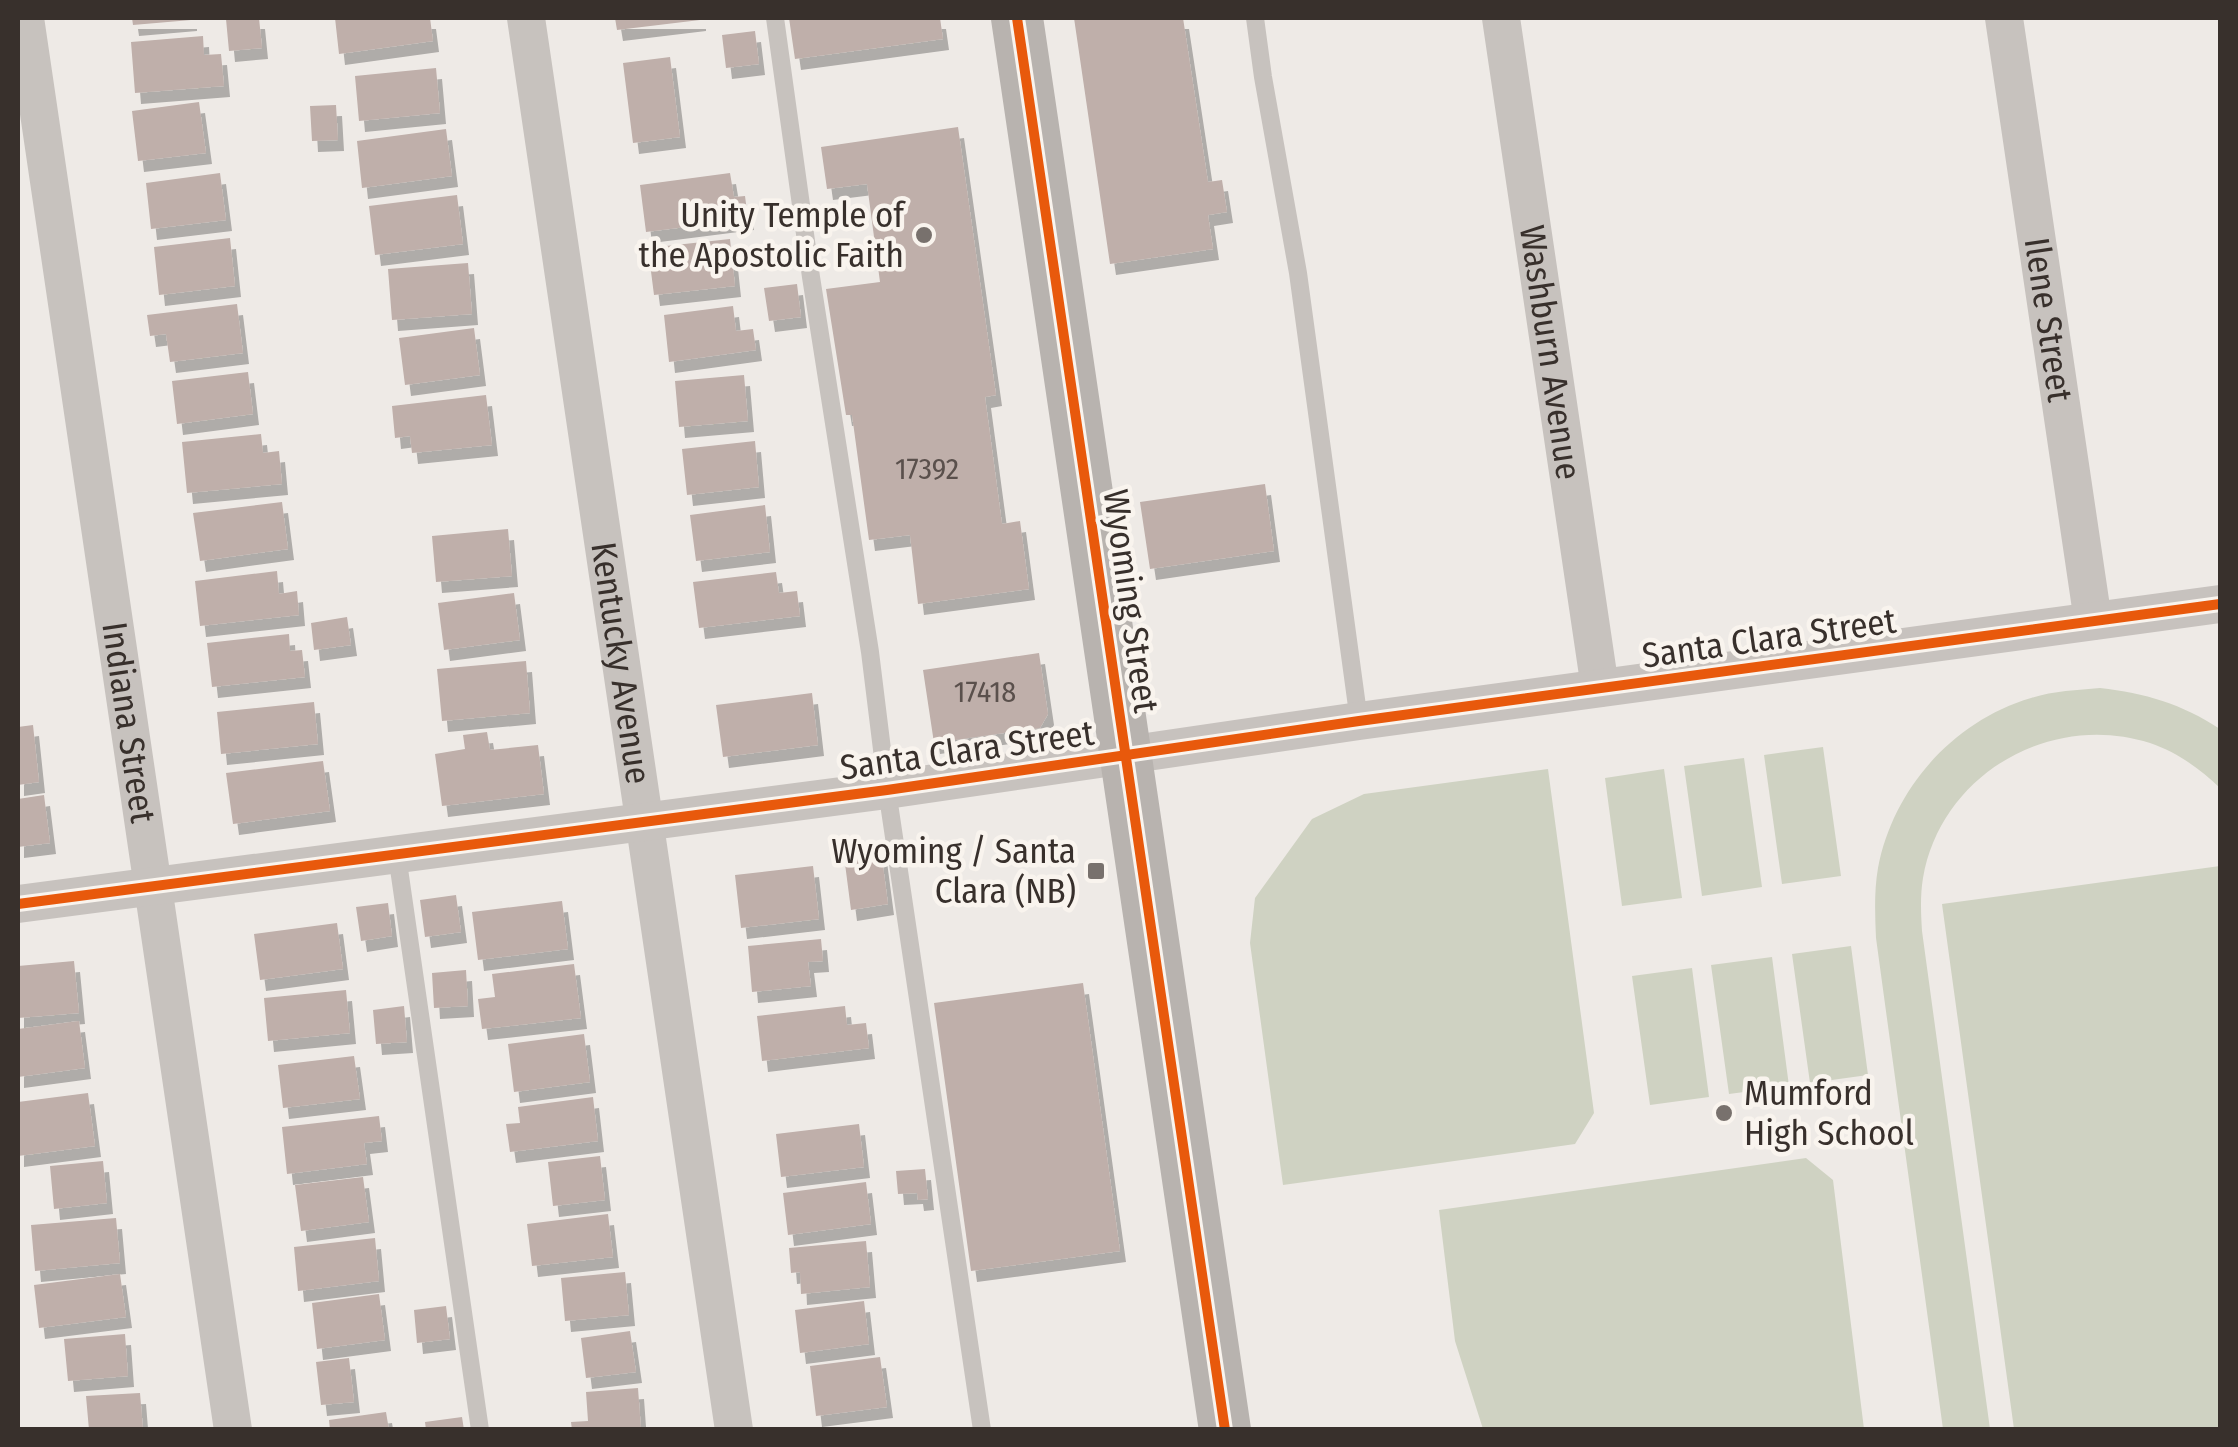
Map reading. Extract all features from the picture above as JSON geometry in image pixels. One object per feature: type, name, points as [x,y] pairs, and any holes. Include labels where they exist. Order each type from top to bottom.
[{"type":"street","name":"Indiana Street","points":[[25,18],[233,1430]]},
{"type":"street","name":"Kentucky Avenue","points":[[526,18],[734,1430]]},
{"type":"street","name":"Wyoming Street","points":[[1017,18],[1225,1430]]},
{"type":"street","name":"Washburn Avenue","points":[[1501,18],[1600,688]]},
{"type":"street","name":"Ilene Street","points":[[2004,18],[2093,621]]},
{"type":"street","name":"Santa Clara Street","points":[[18,904],[887,790],[2220,604]]},
{"type":"lane","points":[[775,18],[982,1430]]},
{"type":"lane","points":[[1255,18],[1298,272],[1360,721]]},
{"type":"lane","points":[[398,855],[480,1430]]},
{"type":"green space","points":[[2100,688],[2163,701],[2220,729],[2220,788],[2188,762],[2150,743],[2113,735],[2075,736],[2039,744],[2006,759],[1977,781],[1952,809],[1934,841],[1922,885],[1922,931],[1990,1429],[1943,1429],[1876,938],[1878,868],[1897,811],[1912,786],[1952,741],[1976,723],[2031,698]]},
{"type":"green space","points":[[1823,747],[1841,876],[1782,884],[1764,755]]},
{"type":"green space","points":[[1744,758],[1762,887],[1702,896],[1684,766]]},
{"type":"green space","points":[[1548,769],[1594,1113],[1575,1144],[1283,1185],[1250,943],[1255,898],[1312,819],[1364,794]]},
{"type":"green space","points":[[1664,769],[1682,898],[1622,906],[1605,778]]},
{"type":"green space","points":[[2220,866],[2220,1429],[2014,1429],[1942,904]]},
{"type":"green space","points":[[1851,946],[1868,1075],[1810,1083],[1792,954]]},
{"type":"green space","points":[[1772,957],[1789,1086],[1729,1094],[1711,965]]},
{"type":"green space","points":[[1692,968],[1709,1097],[1650,1105],[1632,976]]},
{"type":"green space","points":[[1806,1158],[1833,1180],[1864,1429],[1483,1429],[1455,1341],[1439,1210]]},
{"type":"building","points":[[132,18],[191,18],[191,20],[133,25]]},
{"type":"building","points":[[259,18],[262,48],[229,51],[226,19]]},
{"type":"building","points":[[335,18],[430,18],[433,41],[339,54]]},
{"type":"building","points":[[615,18],[700,18],[700,20],[617,30]]},
{"type":"building","points":[[789,18],[940,18],[943,39],[795,59]]},
{"type":"building","points":[[1074,18],[1183,18],[1208,182],[1222,180],[1227,212],[1208,215],[1213,249],[1110,264]]},
{"type":"building","points":[[755,31],[759,64],[726,68],[722,35]]},
{"type":"building","points":[[203,36],[204,55],[221,54],[224,86],[135,93],[131,42]]},
{"type":"building","points":[[670,57],[680,137],[633,143],[623,63]]},
{"type":"building","points":[[436,68],[440,113],[359,121],[355,76]]},
{"type":"building","points":[[199,102],[206,153],[138,161],[132,111]]},
{"type":"building","points":[[336,105],[338,140],[312,141],[310,106]]},
{"type":"building","points":[[958,127],[996,395],[985,397],[1002,524],[1020,521],[1029,589],[918,604],[910,535],[869,540],[852,415],[846,415],[826,289],[880,282],[867,184],[827,189],[821,147]]},
{"type":"building","points":[[446,129],[452,176],[362,188],[357,141]]},
{"type":"building","points":[[220,173],[226,220],[151,229],[146,183]]},
{"type":"building","points":[[730,173],[734,197],[745,196],[748,219],[646,232],[640,185]]},
{"type":"building","points":[[457,195],[463,244],[375,255],[369,206]]},
{"type":"building","points":[[230,238],[235,286],[159,295],[154,247]]},
{"type":"building","points":[[730,239],[735,286],[654,295],[648,248]]},
{"type":"building","points":[[468,263],[472,314],[392,320],[388,269]]},
{"type":"building","points":[[797,284],[801,317],[769,321],[764,288]]},
{"type":"building","points":[[237,304],[243,353],[170,362],[166,334],[150,336],[147,315]]},
{"type":"building","points":[[733,306],[736,331],[753,329],[756,350],[669,362],[664,315]]},
{"type":"building","points":[[474,328],[480,375],[405,385],[399,338]]},
{"type":"building","points":[[248,372],[253,414],[177,424],[172,381]]},
{"type":"building","points":[[744,375],[748,421],[679,427],[675,381]]},
{"type":"building","points":[[486,395],[492,445],[412,453],[410,436],[395,438],[392,406]]},
{"type":"building","points":[[261,434],[263,453],[279,451],[282,484],[187,493],[182,442]]},
{"type":"building","points":[[755,441],[759,487],[687,495],[682,449]]},
{"type":"building","points":[[1265,484],[1274,551],[1150,569],[1140,502]]},
{"type":"building","points":[[282,502],[288,549],[200,561],[193,513]]},
{"type":"building","points":[[765,505],[770,552],[696,561],[690,515]]},
{"type":"building","points":[[508,529],[512,576],[436,582],[432,536]]},
{"type":"building","points":[[277,571],[279,594],[297,591],[299,615],[200,626],[195,581]]},
{"type":"building","points":[[776,572],[779,593],[797,591],[800,616],[699,628],[693,582]]},
{"type":"building","points":[[514,593],[520,640],[444,650],[438,603]]},
{"type":"building","points":[[347,617],[351,645],[314,650],[311,623]]},
{"type":"building","points":[[289,634],[290,651],[302,650],[305,677],[212,687],[207,643]]},
{"type":"building","points":[[1039,653],[1048,714],[1040,728],[934,743],[923,670]]},
{"type":"building","points":[[526,661],[530,713],[442,721],[437,669]]},
{"type":"building","points":[[812,693],[818,745],[723,757],[716,705]]},
{"type":"building","points":[[314,702],[318,744],[221,754],[217,712]]},
{"type":"building","points":[[33,725],[39,782],[18,785],[18,727]]},
{"type":"building","points":[[487,732],[490,750],[538,745],[544,794],[442,806],[435,754],[465,749],[463,735]]},
{"type":"building","points":[[323,761],[330,811],[233,824],[226,773]]},
{"type":"building","points":[[44,795],[50,843],[18,847],[18,799]]},
{"type":"building","points":[[881,851],[888,904],[851,910],[844,856]]},
{"type":"building","points":[[813,866],[819,919],[741,928],[735,875]]},
{"type":"building","points":[[456,895],[461,932],[425,937],[420,900]]},
{"type":"building","points":[[562,901],[568,949],[478,960],[472,912]]},
{"type":"building","points":[[388,903],[392,936],[361,941],[356,907]]},
{"type":"building","points":[[337,923],[343,969],[260,980],[254,934]]},
{"type":"building","points":[[821,939],[823,961],[808,962],[811,986],[752,992],[748,946]]},
{"type":"building","points":[[74,961],[79,1013],[18,1018],[18,966]]},
{"type":"building","points":[[574,964],[581,1018],[482,1029],[478,999],[495,997],[492,974]]},
{"type":"building","points":[[466,970],[468,1006],[434,1008],[432,973]]},
{"type":"building","points":[[1083,983],[1120,1251],[971,1271],[934,1003]]},
{"type":"building","points":[[346,990],[350,1033],[268,1041],[264,998]]},
{"type":"building","points":[[404,1006],[407,1042],[376,1044],[373,1010]]},
{"type":"building","points":[[845,1006],[847,1025],[866,1023],[869,1048],[762,1061],[757,1016]]},
{"type":"building","points":[[79,1021],[85,1068],[18,1077],[18,1029]]},
{"type":"building","points":[[584,1034],[590,1082],[514,1092],[508,1044]]},
{"type":"building","points":[[354,1056],[360,1099],[283,1108],[278,1065]]},
{"type":"building","points":[[88,1093],[95,1146],[18,1156],[18,1102]]},
{"type":"building","points":[[593,1097],[598,1141],[510,1152],[506,1124],[520,1123],[518,1107]]},
{"type":"building","points":[[379,1116],[382,1141],[364,1143],[367,1164],[287,1174],[282,1127]]},
{"type":"building","points":[[859,1124],[864,1167],[781,1177],[776,1134]]},
{"type":"building","points":[[600,1156],[605,1200],[553,1206],[548,1162]]},
{"type":"building","points":[[103,1161],[107,1203],[54,1209],[50,1166]]},
{"type":"building","points":[[925,1169],[928,1199],[918,1200],[917,1193],[898,1194],[896,1171]]},
{"type":"building","points":[[363,1177],[369,1222],[301,1231],[295,1185]]},
{"type":"building","points":[[866,1182],[871,1224],[788,1235],[783,1193]]},
{"type":"building","points":[[608,1214],[613,1257],[532,1266],[527,1224]]},
{"type":"building","points":[[116,1218],[120,1263],[35,1271],[31,1225]]},
{"type":"building","points":[[375,1238],[379,1281],[298,1291],[294,1247]]},
{"type":"building","points":[[866,1241],[870,1287],[801,1294],[800,1272],[791,1273],[789,1248]]},
{"type":"building","points":[[625,1272],[629,1315],[565,1321],[561,1278]]},
{"type":"building","points":[[120,1274],[126,1317],[39,1328],[34,1285]]},
{"type":"building","points":[[379,1294],[385,1340],[317,1349],[312,1303]]},
{"type":"building","points":[[864,1301],[869,1344],[800,1353],[795,1310]]},
{"type":"building","points":[[446,1306],[450,1339],[417,1343],[414,1310]]},
{"type":"building","points":[[630,1331],[636,1372],[586,1378],[581,1338]]},
{"type":"building","points":[[125,1334],[128,1376],[68,1381],[64,1339]]},
{"type":"building","points":[[880,1357],[887,1407],[816,1416],[810,1366]]},
{"type":"building","points":[[349,1358],[354,1402],[321,1405],[316,1362]]},
{"type":"building","points":[[638,1388],[641,1430],[572,1430],[571,1422],[588,1421],[586,1392]]},
{"type":"building","points":[[140,1393],[143,1430],[89,1430],[86,1396]]},
{"type":"building","points":[[386,1412],[389,1430],[330,1430],[329,1420]]},
{"type":"building","points":[[462,1417],[464,1430],[426,1430],[425,1422]]},
{"type":"cycle path","points":[[1017,18],[1225,1430]]},
{"type":"cycle path","points":[[18,904],[887,790],[1359,721],[2220,604]]},
{"type":"place","name":"Unity Temple of the Apostolic Faith","points":[[924,235]]},
{"type":"place","name":"Wyoming / Santa Clara (NB)","points":[[1096,871]]},
{"type":"place","name":"Mumford High School","points":[[1724,1113]]}]
